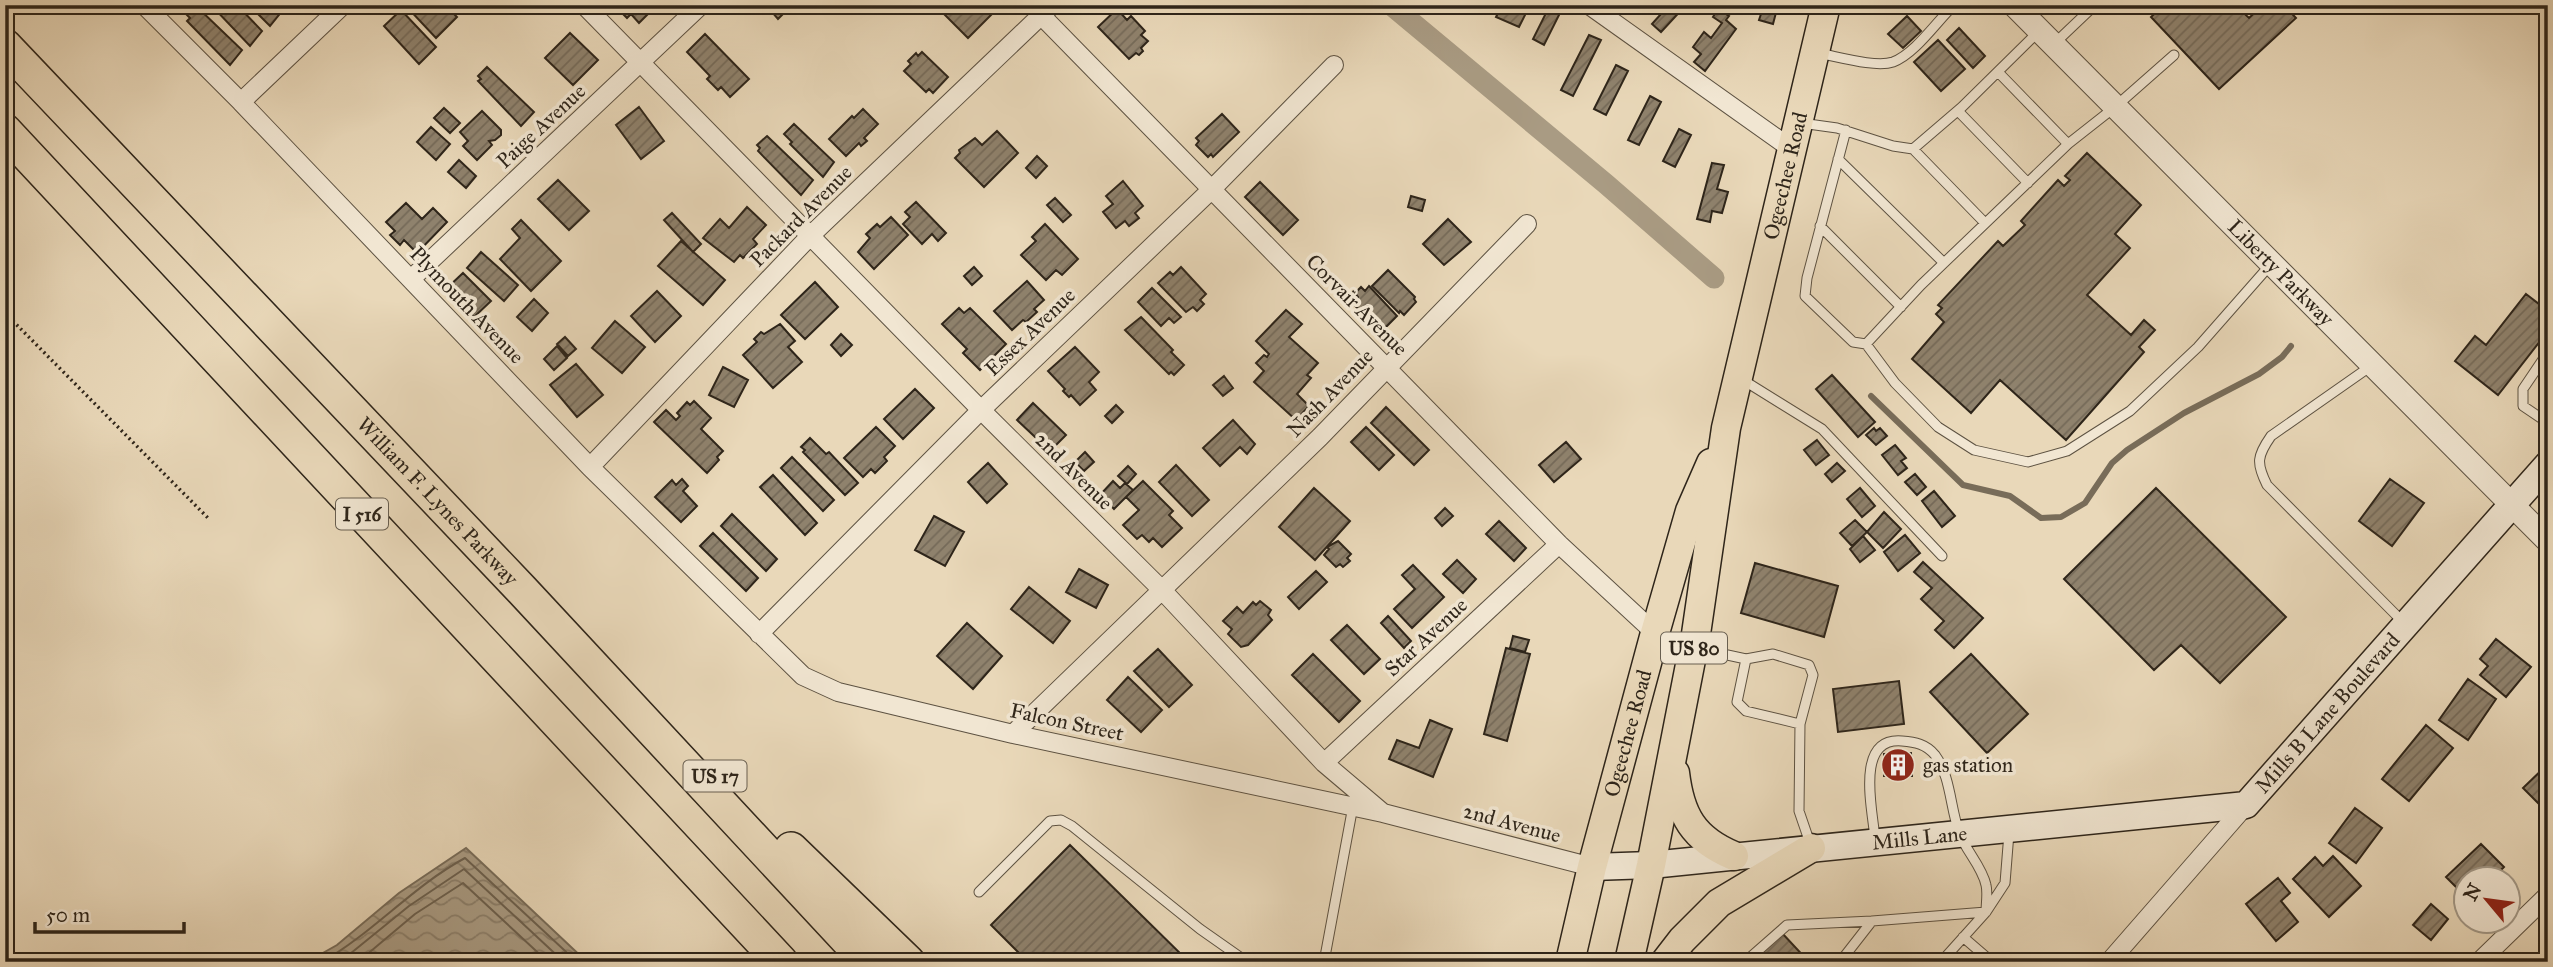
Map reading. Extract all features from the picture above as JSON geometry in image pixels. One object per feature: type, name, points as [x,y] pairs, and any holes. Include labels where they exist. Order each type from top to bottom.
[{"type":"highway","name":"William F. Lynes Parkway","points":[[5,46],[522,590],[868,962]]},
{"type":"highway","name":"I 516","points":[[5,131],[781,962]]},
{"type":"highway","name":"US 17","points":[[522,590],[908,962]]},
{"type":"highway","points":[[719,897],[770,962]]},
{"type":"main road","name":"Ogeechee Road","points":[[1629,962],[1694,647],[1726,429],[1826,5]]},
{"type":"main road","name":"Ogeechee Road","points":[[1570,962],[1592,867],[1689,512],[1726,429]]},
{"type":"main road","name":"Mills B Lane Boulevard","points":[[2246,804],[2548,464]]},
{"type":"main road","points":[[1673,755],[1681,807],[1693,828],[1714,848],[1734,856]]},
{"type":"main road","name":"Mills Lane","points":[[1592,867],[1651,865],[2246,804]]},
{"type":"main road","points":[[1665,962],[1682,940],[1719,903],[1811,848]]},
{"type":"street","name":"Plymouth Avenue","points":[[144,5],[242,102],[590,467],[759,634]]},
{"type":"street","points":[[242,102],[342,5]]},
{"type":"street","name":"2nd Avenue","points":[[584,5],[981,410],[1162,590],[1324,762],[1383,813],[1592,867]]},
{"type":"street","name":"Paige Avenue","points":[[411,279],[701,5]]},
{"type":"street","points":[[1589,5],[1793,149]]},
{"type":"street","name":"Liberty Parkway","points":[[2014,5],[2548,541]]},
{"type":"street","name":"Corvair Avenue","points":[[1042,9],[1211,190],[1559,544],[1655,633]]},
{"type":"street","name":"Packard Avenue","points":[[590,467],[811,235],[1042,9]]},
{"type":"street","name":"Essex Avenue","points":[[759,634],[981,410],[1211,190],[1334,65]]},
{"type":"street","name":"Nash Avenue","points":[[1013,734],[1320,437],[1527,224]]},
{"type":"street","name":"Star Avenue","points":[[1324,762],[1559,544]]},
{"type":"street","name":"Falcon Street","points":[[759,634],[803,676],[838,692],[1013,734],[1383,813]]},
{"type":"street","name":"Mills B Lane Boulevard","points":[[2109,962],[2246,804]]},
{"type":"street","points":[[2479,962],[2548,895]]},
{"type":"lane","points":[[1815,53],[1875,63],[1893,62],[1911,50],[1954,5]]},
{"type":"lane","points":[[1913,149],[1998,72],[2095,5]]},
{"type":"lane","points":[[1866,344],[1944,263],[2068,144],[2115,107],[2174,54]]},
{"type":"lane","points":[[1998,72],[2068,144]]},
{"type":"lane","points":[[1958,111],[2028,183]]},
{"type":"lane","points":[[1799,122],[1846,130],[1893,146],[1913,149],[1986,223]]},
{"type":"lane","points":[[1846,130],[1807,278],[1805,296],[1853,342],[1866,344],[1895,383],[1938,427],[1974,450],[2028,462],[2067,451],[2130,411],[2198,347],[2272,264]]},
{"type":"lane","points":[[1838,159],[1944,263]]},
{"type":"lane","points":[[1821,226],[1901,307]]},
{"type":"lane","points":[[2548,352],[2523,389],[2523,406],[2548,423]]},
{"type":"lane","points":[[2372,365],[2271,436],[2259,453],[2260,470],[2267,485],[2406,624]]},
{"type":"lane","points":[[1738,377],[1822,429],[1942,556]]},
{"type":"lane","points":[[1694,647],[1745,659],[1773,654],[1809,665],[1813,675],[1800,724],[1799,811],[1811,848]]},
{"type":"lane","points":[[1745,659],[1737,702],[1746,711],[1800,724]]},
{"type":"lane","points":[[1875,841],[1869,769],[1872,756],[1879,747],[1895,741],[1919,743],[1933,752],[1943,768],[1959,833],[1986,884],[1986,912]]},
{"type":"lane","points":[[1324,962],[1353,806]]},
{"type":"lane","points":[[979,892],[1049,821],[1061,820],[1200,929],[1247,962]]},
{"type":"lane","points":[[1941,962],[1986,912],[2005,883],[2009,828]]},
{"type":"lane","points":[[1745,962],[1787,925],[1986,912]]},
{"type":"lane","points":[[1840,962],[1872,921]]},
{"type":"lane","points":[[1963,937],[1992,962]]},
{"type":"path","points":[[5,313],[209,519]]},
{"type":"water","points":[[466,848],[587,962],[307,962],[337,945],[399,893]]},
{"type":"building","points":[[211,5],[237,5],[262,31],[250,46]]},
{"type":"building","points":[[249,5],[276,5],[282,11],[270,26]]},
{"type":"building","points":[[405,5],[457,5],[451,11],[457,17],[436,38]]},
{"type":"building","points":[[617,5],[657,5],[639,23],[631,14],[627,18]]},
{"type":"building","points":[[766,5],[792,5],[778,19]]},
{"type":"building","points":[[935,5],[987,5],[994,12],[968,38]]},
{"type":"building","points":[[1502,5],[1530,5],[1519,27],[1496,17]]},
{"type":"building","points":[[1550,5],[1563,7],[1544,45],[1533,39]]},
{"type":"building","points":[[1669,5],[1686,5],[1661,32],[1652,24]]},
{"type":"building","points":[[1764,5],[1778,5],[1773,24],[1759,20]]},
{"type":"building","points":[[2164,5],[2235,5],[2249,18],[2263,5],[2284,5],[2296,18],[2219,89],[2151,17]]},
{"type":"building","points":[[196,6],[242,50],[230,65],[187,21],[190,18],[187,15]]},
{"type":"building","points":[[1117,9],[1127,20],[1131,16],[1145,31],[1141,35],[1148,41],[1141,48],[1143,51],[1139,55],[1136,53],[1129,59],[1098,27]]},
{"type":"building","points":[[1718,9],[1729,16],[1726,20],[1736,29],[1705,71],[1694,62],[1701,54],[1693,47],[1704,32],[1711,38],[1722,23],[1713,17]]},
{"type":"building","points":[[401,10],[436,47],[419,64],[384,26]]},
{"type":"building","points":[[1907,16],[1921,31],[1903,48],[1888,34]]},
{"type":"building","points":[[1959,28],[1985,56],[1973,68],[1947,40]]},
{"type":"building","points":[[570,33],[598,60],[573,85],[545,58]]},
{"type":"building","points":[[705,34],[749,79],[730,97],[721,87],[718,90],[707,79],[710,76],[687,52]]},
{"type":"building","points":[[1589,35],[1601,40],[1573,96],[1561,90]]},
{"type":"building","points":[[1938,40],[1965,69],[1941,91],[1914,62]]},
{"type":"building","points":[[922,52],[948,77],[933,93],[929,89],[926,92],[904,71],[911,64],[908,61],[916,53],[918,56]]},
{"type":"building","points":[[1616,65],[1628,71],[1606,115],[1594,109]]},
{"type":"building","points":[[487,67],[534,112],[521,126],[478,81],[481,79],[478,76]]},
{"type":"building","points":[[1650,96],[1661,102],[1639,145],[1628,140]]},
{"type":"building","points":[[639,107],[664,141],[641,159],[616,125]]},
{"type":"building","points":[[444,108],[460,123],[450,133],[434,118]]},
{"type":"building","points":[[863,109],[878,124],[864,138],[867,141],[861,146],[859,143],[846,156],[829,139]]},
{"type":"building","points":[[482,111],[501,130],[501,135],[489,141],[492,145],[477,160],[463,146],[468,141],[460,132]]},
{"type":"building","points":[[1222,114],[1239,132],[1213,157],[1211,154],[1208,157],[1196,145],[1199,141],[1196,138]]},
{"type":"building","points":[[794,124],[834,162],[823,177],[790,144],[792,142],[784,134]]},
{"type":"building","points":[[431,127],[450,144],[436,160],[417,142]]},
{"type":"building","points":[[1679,129],[1691,135],[1675,167],[1663,161]]},
{"type":"building","points":[[997,131],[1018,153],[984,187],[955,158],[960,153],[959,150],[975,138],[982,145]]},
{"type":"building","points":[[767,136],[813,180],[801,195],[758,151],[760,148],[757,145]]},
{"type":"building","points":[[2087,153],[2141,205],[2115,234],[2130,248],[2087,295],[2131,335],[2144,320],[2155,330],[2139,347],[2144,352],[2066,440],[2000,380],[1971,413],[1912,359],[1944,322],[1936,314],[1942,308],[1938,305],[1998,241],[2003,246],[2025,225],[2021,221],[2058,180],[2064,186],[2070,180],[2065,176]]},
{"type":"building","points":[[1037,156],[1047,166],[1036,178],[1026,168]]},
{"type":"building","points":[[459,160],[476,176],[466,188],[448,172]]},
{"type":"building","points":[[1712,163],[1724,165],[1717,189],[1728,192],[1722,213],[1712,211],[1710,222],[1697,219]]},
{"type":"building","points":[[558,180],[589,211],[569,230],[538,199]]},
{"type":"building","points":[[1123,181],[1143,206],[1135,213],[1139,218],[1129,226],[1125,221],[1116,228],[1103,212],[1113,204],[1106,196]]},
{"type":"building","points":[[1260,182],[1298,220],[1283,235],[1245,197]]},
{"type":"building","points":[[1411,196],[1425,200],[1422,211],[1408,207]]},
{"type":"building","points":[[1055,198],[1071,215],[1063,222],[1047,205]]},
{"type":"building","points":[[916,202],[946,233],[938,241],[932,234],[922,244],[903,224],[910,217],[905,212]]},
{"type":"building","points":[[406,203],[422,219],[433,208],[447,222],[417,253],[404,240],[400,245],[390,235],[395,231],[386,222]]},
{"type":"building","points":[[747,207],[766,225],[753,239],[757,244],[743,258],[740,255],[734,262],[703,238],[720,219],[729,228]]},
{"type":"building","points":[[672,213],[701,244],[693,252],[664,220]]},
{"type":"building","points":[[891,217],[908,235],[874,269],[858,252],[870,238],[866,234]]},
{"type":"building","points":[[1448,219],[1471,242],[1444,265],[1423,244]]},
{"type":"building","points":[[521,220],[561,261],[531,291],[500,259],[520,238],[512,229]]},
{"type":"building","points":[[1045,224],[1078,259],[1062,275],[1056,270],[1046,280],[1021,255],[1036,241],[1032,237]]},
{"type":"building","points":[[681,241],[725,280],[703,305],[658,266]]},
{"type":"building","points":[[481,252],[518,285],[504,301],[467,268]]},
{"type":"building","points":[[974,267],[982,276],[972,285],[964,276]]},
{"type":"building","points":[[1181,267],[1206,294],[1200,300],[1204,304],[1197,311],[1193,307],[1186,312],[1158,283],[1170,272],[1173,275]]},
{"type":"building","points":[[1388,270],[1415,297],[1416,302],[1404,315],[1372,286]]},
{"type":"building","points":[[463,273],[491,301],[474,317],[446,289]]},
{"type":"building","points":[[1027,281],[1044,300],[1034,309],[1037,312],[1012,330],[994,311]]},
{"type":"building","points":[[815,282],[838,307],[805,339],[781,315]]},
{"type":"building","points":[[1369,286],[1397,316],[1382,331],[1352,303],[1358,297],[1355,293],[1361,287],[1365,291]]},
{"type":"building","points":[[1152,288],[1181,317],[1174,323],[1169,318],[1161,326],[1138,302]]},
{"type":"building","points":[[657,291],[681,316],[655,342],[631,316]]},
{"type":"building","points":[[2526,294],[2548,311],[2548,331],[2498,395],[2455,361],[2475,336],[2486,345]]},
{"type":"building","points":[[534,299],[548,313],[532,331],[517,317]]},
{"type":"building","points":[[959,308],[964,313],[970,308],[1006,344],[980,370],[963,353],[967,349],[942,324]]},
{"type":"building","points":[[1286,310],[1302,324],[1289,337],[1318,363],[1307,375],[1311,378],[1297,394],[1309,406],[1296,420],[1254,382],[1264,371],[1256,363],[1269,354],[1256,341]]},
{"type":"building","points":[[1141,317],[1184,365],[1174,375],[1171,372],[1169,374],[1125,330]]},
{"type":"building","points":[[615,321],[645,347],[622,373],[592,348]]},
{"type":"building","points":[[780,324],[795,341],[788,347],[802,362],[773,388],[743,355],[757,342],[754,339],[761,332],[764,334]]},
{"type":"building","points":[[841,334],[852,345],[841,356],[831,345]]},
{"type":"building","points":[[565,337],[576,349],[568,356],[557,344]]},
{"type":"building","points":[[557,346],[567,358],[554,370],[544,359]]},
{"type":"building","points":[[1075,347],[1099,372],[1089,382],[1096,390],[1080,405],[1063,391],[1065,389],[1048,371]]},
{"type":"building","points":[[576,364],[603,395],[577,417],[550,385]]},
{"type":"building","points":[[723,367],[748,380],[734,407],[709,395]]},
{"type":"building","points":[[1832,375],[1875,422],[1858,437],[1816,389]]},
{"type":"building","points":[[1224,376],[1233,388],[1223,396],[1213,385]]},
{"type":"building","points":[[915,389],[934,408],[903,439],[884,419]]},
{"type":"building","points":[[694,401],[711,418],[701,429],[723,451],[707,473],[654,422],[666,410],[676,420],[680,416],[677,413],[687,402],[690,405]]},
{"type":"building","points":[[1033,403],[1066,435],[1050,451],[1017,420]]},
{"type":"building","points":[[1116,405],[1123,412],[1112,423],[1105,416]]},
{"type":"building","points":[[1386,407],[1429,450],[1414,465],[1371,423]]},
{"type":"building","points":[[1233,420],[1255,444],[1247,454],[1240,447],[1220,466],[1203,448]]},
{"type":"building","points":[[876,427],[895,446],[884,457],[887,461],[875,473],[871,469],[863,477],[844,458]]},
{"type":"building","points":[[1366,427],[1394,455],[1379,470],[1351,442]]},
{"type":"building","points":[[1874,428],[1876,431],[1880,428],[1887,436],[1876,445],[1866,435]]},
{"type":"building","points":[[810,438],[826,454],[829,452],[858,483],[845,495],[803,452],[805,450],[801,447]]},
{"type":"building","points":[[1817,440],[1829,455],[1816,465],[1804,450]]},
{"type":"building","points":[[1566,442],[1581,459],[1554,482],[1539,465]]},
{"type":"building","points":[[1895,445],[1906,458],[1901,461],[1907,468],[1898,475],[1882,455]]},
{"type":"building","points":[[1085,452],[1094,462],[1084,471],[1075,462]]},
{"type":"building","points":[[792,457],[834,500],[823,511],[781,468]]},
{"type":"building","points":[[988,463],[1007,484],[987,503],[968,482]]},
{"type":"building","points":[[1837,463],[1845,471],[1832,482],[1825,474]]},
{"type":"building","points":[[1176,465],[1209,500],[1192,516],[1159,482]]},
{"type":"building","points":[[1128,466],[1136,474],[1127,484],[1118,476]]},
{"type":"building","points":[[1915,474],[1926,487],[1917,495],[1905,482]]},
{"type":"building","points":[[773,475],[817,523],[805,535],[760,487]]},
{"type":"building","points":[[682,479],[688,486],[683,491],[697,506],[681,522],[655,497],[672,480],[676,485]]},
{"type":"building","points":[[2390,479],[2424,503],[2392,546],[2359,521]]},
{"type":"building","points":[[1113,481],[1120,488],[1125,483],[1133,490],[1114,509],[1100,495]]},
{"type":"building","points":[[1143,481],[1173,511],[1169,515],[1182,528],[1162,547],[1153,538],[1149,542],[1142,535],[1137,539],[1123,525],[1139,510],[1126,497]]},
{"type":"building","points":[[1314,488],[1350,521],[1315,560],[1279,527]]},
{"type":"building","points":[[1860,488],[1875,506],[1862,517],[1847,499]]},
{"type":"building","points":[[2156,488],[2286,617],[2220,683],[2181,645],[2154,670],[2064,579]]},
{"type":"building","points":[[1934,491],[1955,516],[1942,527],[1922,501]]},
{"type":"building","points":[[1445,508],[1453,516],[1442,526],[1435,518]]},
{"type":"building","points":[[1884,512],[1901,529],[1883,548],[1867,532]]},
{"type":"building","points":[[732,514],[777,559],[766,571],[721,526]]},
{"type":"building","points":[[934,516],[964,532],[945,566],[915,550]]},
{"type":"building","points":[[1855,520],[1867,532],[1852,546],[1840,533]]},
{"type":"building","points":[[1499,521],[1526,548],[1514,561],[1486,534]]},
{"type":"building","points":[[713,533],[758,578],[746,591],[700,546]]},
{"type":"building","points":[[1905,535],[1920,553],[1898,571],[1884,552]]},
{"type":"building","points":[[1863,536],[1875,550],[1860,562],[1850,549]]},
{"type":"building","points":[[1338,541],[1351,554],[1347,558],[1350,561],[1343,567],[1340,564],[1336,567],[1324,555],[1329,549],[1327,547]]},
{"type":"building","points":[[1457,560],[1476,579],[1463,593],[1443,574]]},
{"type":"building","points":[[1923,562],[1983,618],[1954,648],[1935,630],[1944,621],[1921,599],[1932,588],[1914,572]]},
{"type":"building","points":[[1755,563],[1838,586],[1824,637],[1741,613]]},
{"type":"building","points":[[1413,565],[1444,597],[1412,628],[1394,609],[1415,589],[1402,575]]},
{"type":"building","points":[[1079,569],[1108,585],[1096,608],[1066,592]]},
{"type":"building","points":[[1316,571],[1327,582],[1299,609],[1288,597]]},
{"type":"building","points":[[1029,587],[1070,621],[1053,643],[1011,609]]},
{"type":"building","points":[[1260,601],[1271,610],[1268,615],[1272,620],[1248,645],[1241,647],[1228,634],[1232,629],[1223,621],[1237,607],[1243,613],[1253,602],[1256,605]]},
{"type":"building","points":[[1388,616],[1411,641],[1404,648],[1381,623]]},
{"type":"building","points":[[967,623],[1002,656],[973,689],[937,656]]},
{"type":"building","points":[[1347,625],[1380,659],[1364,674],[1331,640]]},
{"type":"building","points":[[1513,636],[1529,640],[1525,652],[1510,648]]},
{"type":"building","points":[[2496,639],[2531,667],[2506,697],[2480,675],[2488,666],[2480,659]]},
{"type":"building","points":[[1506,648],[1530,654],[1507,741],[1484,734]]},
{"type":"building","points":[[1158,649],[1192,685],[1169,707],[1134,671]]},
{"type":"building","points":[[1313,654],[1360,701],[1339,722],[1292,675]]},
{"type":"building","points":[[1971,654],[2028,714],[1987,753],[1930,692]]},
{"type":"building","points":[[1128,677],[1162,710],[1141,732],[1107,700]]},
{"type":"building","points":[[2468,679],[2496,699],[2468,740],[2439,720]]},
{"type":"building","points":[[1899,681],[1904,724],[1838,732],[1833,689]]},
{"type":"building","points":[[1430,720],[1452,729],[1433,777],[1389,759],[1397,740],[1419,748]]},
{"type":"building","points":[[2426,725],[2453,748],[2409,801],[2382,779]]},
{"type":"building","name":"gas station","points":[[1911,753],[1912,776],[1884,776],[1884,754]]},
{"type":"building","points":[[2548,764],[2548,813],[2523,788]]},
{"type":"building","points":[[2355,808],[2382,828],[2356,863],[2329,843]]},
{"type":"building","points":[[2481,844],[2503,866],[2458,866]]},
{"type":"building","points":[[1070,845],[1189,962],[1028,962],[991,925]]},
{"type":"building","points":[[2333,856],[2361,886],[2329,917],[2293,879],[2315,857],[2323,866]]},
{"type":"building","points":[[2452,871],[2452,883],[2446,877]]},
{"type":"building","points":[[2278,878],[2290,893],[2281,901],[2298,922],[2276,941],[2246,904]]},
{"type":"building","points":[[2431,904],[2448,919],[2431,940],[2413,925]]},
{"type":"building","points":[[1782,933],[1809,962],[1757,962],[1755,959]]},
{"type":"waterway","points":[[1391,5],[1714,278]]},
{"type":"waterway","points":[[1871,396],[1963,485],[2010,496],[2041,518],[2061,517],[2085,503],[2112,463],[2127,450],[2184,413],[2259,374],[2282,357],[2291,346]]},
{"type":"place","name":"gas station","points":[[1898,765]]}]
